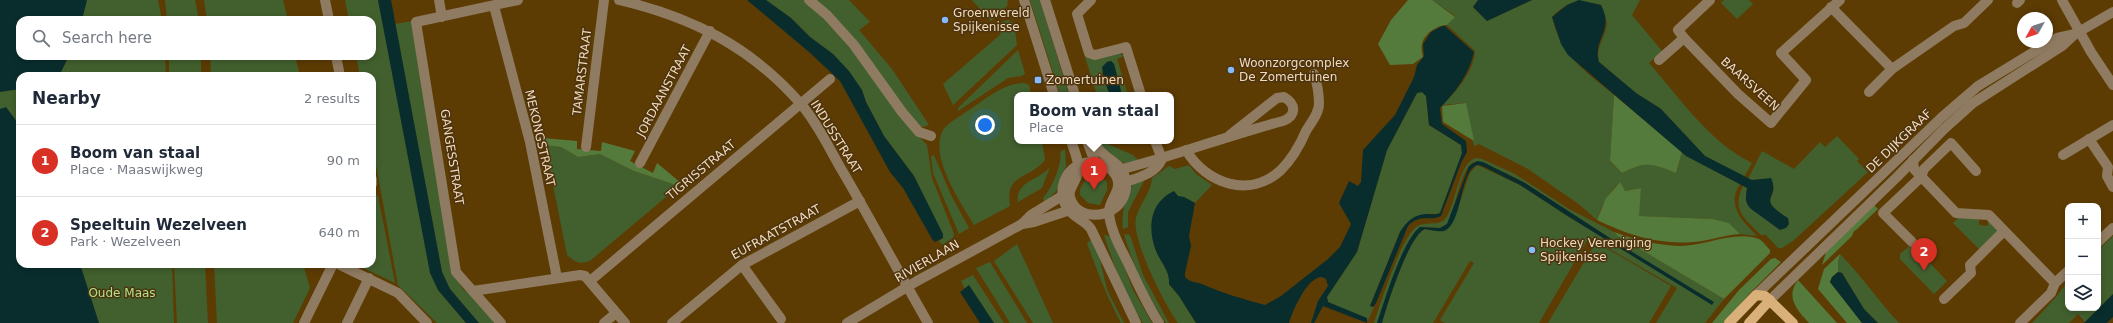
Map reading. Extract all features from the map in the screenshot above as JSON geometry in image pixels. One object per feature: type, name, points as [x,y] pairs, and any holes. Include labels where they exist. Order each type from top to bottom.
[{"type":"main road","points":[[1729,323],[1764,294]]},
{"type":"main road","points":[[1749,323],[1764,294]]},
{"type":"main road","points":[[1764,294],[1793,323]]},
{"type":"street","points":[[325,0],[328,16]]},
{"type":"street","points":[[439,0],[442,17],[518,0]]},
{"type":"street","name":"TAMARSTRAAT","points":[[586,147],[604,0]]},
{"type":"street","name":"INDUSSTRAAT","points":[[619,0],[657,9],[710,31],[759,64],[800,103],[809,114],[860,201],[928,323]]},
{"type":"street","points":[[809,0],[827,15],[854,45],[902,112],[919,132],[930,136]]},
{"type":"street","points":[[1024,0],[1053,92]]},
{"type":"street","points":[[1045,0],[1074,92]]},
{"type":"street","points":[[1091,0],[1077,14],[1089,53],[1095,55],[1126,46],[1140,92]]},
{"type":"street","points":[[1659,60],[1684,38],[1678,30],[1710,0]]},
{"type":"street","name":"BAARSVEEN","points":[[1684,38],[1738,94],[1771,123],[1806,80],[1781,53],[1840,0]]},
{"type":"street","points":[[1869,92],[1892,69],[1954,26],[1964,23],[1988,0]]},
{"type":"street","points":[[2062,0],[2077,33],[2113,85]]},
{"type":"street","name":"MEKONGSTRAAT","points":[[494,6],[530,142],[557,278]]},
{"type":"street","points":[[1831,7],[1892,69]]},
{"type":"street","name":"DE DIJKGRAAF","points":[[1764,294],[1974,103],[2062,46],[2077,33],[2113,12]]},
{"type":"street","name":"GANGESSTRAAT","points":[[442,17],[416,22],[456,272],[501,323]]},
{"type":"street","name":"JORDAANSTRAAT","points":[[640,163],[710,31]]},
{"type":"street","name":"DE DIJKGRAAF","points":[[1764,294],[1942,117],[1978,86],[2057,38],[2077,33]]},
{"type":"street","points":[[337,60],[339,72]]},
{"type":"street","points":[[1186,150],[1202,171],[1226,183],[1244,186],[1255,184],[1273,176],[1282,169],[1294,153],[1317,111],[1319,105],[1314,74]]},
{"type":"street","name":"TIGRISSTRAAT","points":[[590,281],[830,79]]},
{"type":"street","points":[[1089,144],[1105,166],[1117,170],[1162,159],[1230,135],[1289,118],[1293,113],[1293,106],[1284,97],[1277,98],[1230,135]]},
{"type":"street","points":[[2063,155],[2113,124]]},
{"type":"street","points":[[2089,139],[2110,166],[2107,176],[2113,187]]},
{"type":"street","points":[[1066,144],[1076,167]]},
{"type":"street","points":[[1072,144],[1078,175],[1070,192],[1072,209]]},
{"type":"street","points":[[1095,144],[1099,159]]},
{"type":"street","points":[[1126,182],[1159,166],[1162,159],[1156,144]]},
{"type":"street","points":[[1912,242],[1883,213],[1921,177],[1924,168],[1951,144],[1976,171]]},
{"type":"street","points":[[1099,159],[1076,167],[1063,183],[1062,196],[1072,209],[1087,218],[1102,241],[1103,251],[1116,284],[1136,323]]},
{"type":"street","points":[[1913,160],[1914,169],[1956,213],[1989,215],[2055,283]]},
{"type":"street","points":[[1117,170],[1126,182],[1124,195],[1117,213],[1126,250],[1126,260]]},
{"type":"street","points":[[1117,170],[1119,185],[1109,213],[1121,252],[1147,305],[1159,323]]},
{"type":"street","name":"RIVIERLAAN","points":[[847,323],[907,287],[1022,224],[1031,215],[1062,196]]},
{"type":"street","name":"EUFRAATSTRAAT","points":[[672,323],[742,264],[860,201]]},
{"type":"street","points":[[1087,218],[1109,213],[1119,205]]},
{"type":"street","name":"RIVIERLAAN","points":[[1022,224],[1034,222],[1072,209]]},
{"type":"street","points":[[2101,239],[2113,228]]},
{"type":"street","points":[[1944,299],[1971,273],[1970,265],[2004,231]]},
{"type":"street","points":[[742,264],[781,319]]},
{"type":"street","points":[[304,323],[331,268]]},
{"type":"street","points":[[347,268],[398,293],[427,323]]},
{"type":"street","points":[[2020,323],[2051,293],[2055,283],[2065,274]]},
{"type":"street","points":[[473,291],[557,278],[580,275],[585,276],[625,323]]},
{"type":"street","points":[[347,323],[369,278]]},
{"type":"street","points":[[604,323],[616,313]]},
{"type":"green space","name":"Oude Maas","points":[[0,0],[158,0],[161,16],[16,16],[16,60],[165,60],[166,72],[16,72],[16,268],[172,268],[174,323],[10,323],[0,273]]},
{"type":"green space","points":[[165,0],[195,0],[198,16],[167,16]]},
{"type":"green space","points":[[204,0],[283,0],[287,16],[206,16]]},
{"type":"green space","points":[[345,0],[378,0],[438,290],[466,323],[437,323],[398,285],[376,165],[376,72],[359,72],[357,60],[376,60],[376,16],[348,16]]},
{"type":"green space","points":[[766,0],[804,0],[837,28],[909,126],[927,145],[932,178],[954,234],[953,238],[942,245],[939,241],[943,238],[914,176],[884,136],[866,102],[862,90],[833,54],[810,37],[791,18]]},
{"type":"green space","points":[[815,0],[849,0],[870,22],[859,30],[892,69],[929,125],[923,127],[917,125]]},
{"type":"green space","points":[[972,0],[1008,0],[1007,6],[991,21]]},
{"type":"green space","points":[[1030,0],[1040,0],[1068,92],[1059,92]]},
{"type":"green space","points":[[1408,0],[1432,0],[1455,17],[1447,25],[1435,28],[1425,37],[1422,46],[1423,57],[1413,64],[1390,65],[1378,44],[1391,20]]},
{"type":"green space","points":[[1432,0],[1478,0],[1473,7],[1487,21],[1532,0],[1640,0],[1632,15],[1662,51],[1649,63],[1709,131],[1736,154],[1752,163],[1744,177],[1705,156],[1661,109],[1636,93],[1599,62],[1598,52],[1607,24],[1601,5],[1586,2],[1569,4],[1563,7],[1552,17],[1561,42],[1584,70],[1614,95],[1610,162],[1622,173],[1643,165],[1654,165],[1676,173],[1682,152],[1740,184],[1736,192],[1735,206],[1741,218],[1757,236],[1740,234],[1729,223],[1713,219],[1638,216],[1641,188],[1624,191],[1620,182],[1612,190],[1597,220],[1580,205],[1528,169],[1479,144],[1474,146],[1465,103],[1442,105],[1459,88],[1468,74],[1474,59],[1475,51],[1447,25],[1455,16]]},
{"type":"green space","points":[[1724,0],[1749,0],[1753,4],[1737,19],[1721,3]]},
{"type":"green space","points":[[1009,20],[1014,24],[1017,45],[953,105],[943,84],[1001,34],[996,28],[1004,21]]},
{"type":"green space","points":[[412,21],[452,271],[463,289],[474,297],[497,323],[479,323],[450,289],[442,272],[395,24]]},
{"type":"green space","points":[[1018,50],[1025,73],[1022,76],[1008,78],[958,111],[958,108]]},
{"type":"green space","points":[[1120,53],[1124,56],[1117,59],[1127,92],[1121,92],[1114,64],[1111,61],[1107,62],[1102,74],[1109,92],[1096,92],[1085,57],[1093,59]]},
{"type":"green space","points":[[169,60],[201,60],[201,72],[169,72]]},
{"type":"green space","points":[[210,60],[296,60],[299,72],[211,72]]},
{"type":"green space","points":[[1024,83],[1029,85],[1030,92],[1014,92],[1014,144],[1042,144],[1045,160],[1038,167],[1014,182],[1009,195],[1010,206],[974,225],[955,193],[943,167],[939,143],[942,132],[944,128],[952,121],[992,94],[1010,85]]},
{"type":"green space","points":[[1422,92],[1426,96],[1429,125],[1461,145],[1462,153],[1440,213],[1427,214],[1419,217],[1408,223],[1400,232],[1370,305],[1374,307],[1368,320],[1328,302],[1327,297],[1357,252],[1387,150],[1417,93]]},
{"type":"green space","points":[[1614,95],[1682,152],[1676,173],[1654,165],[1643,165],[1622,173],[1610,161]]},
{"type":"green space","points":[[1466,103],[1474,141],[1443,122],[1442,106]]},
{"type":"green space","points":[[1837,136],[1859,159],[1857,161],[1868,172],[1793,241],[1782,248],[1778,248],[1766,235],[1761,235],[1742,214],[1738,202],[1743,186],[1747,188],[1746,197],[1788,218],[1772,206],[1770,202],[1773,191],[1771,179],[1748,179],[1762,151],[1794,169],[1820,142],[1825,147]]},
{"type":"green space","points":[[543,138],[577,141],[577,149],[601,151],[602,142],[635,151],[630,161],[653,173],[657,163],[681,183],[679,186],[634,171],[600,154],[578,157],[561,147],[545,145]]},
{"type":"green space","points":[[1098,144],[1108,144],[1133,155],[1139,161],[1126,164]]},
{"type":"green space","points":[[545,145],[561,147],[578,157],[600,154],[634,171],[679,186],[591,260],[581,263],[573,260],[567,255]]},
{"type":"green space","points":[[1065,149],[1066,166],[1057,190],[1045,203],[1043,198],[1056,176],[1060,163],[1060,152]]},
{"type":"green space","points":[[934,155],[951,195],[969,228],[959,234],[933,173],[931,156]]},
{"type":"green space","points":[[1476,158],[1482,159],[1515,174],[1569,209],[1614,232],[1618,236],[1724,299],[1705,323],[1656,323],[1677,288],[1589,237],[1539,323],[1445,323],[1440,320],[1474,263],[1470,261],[1433,323],[1382,323],[1399,272],[1412,244],[1419,234],[1425,229],[1441,231],[1455,216],[1470,173],[1477,165],[1520,185],[1713,305],[1525,183],[1506,173],[1473,162],[1464,174],[1447,224],[1440,228],[1420,227],[1402,256],[1377,323],[1374,323],[1397,258],[1409,235],[1419,225],[1436,223],[1444,220],[1450,210],[1462,174],[1470,161]]},
{"type":"green space","points":[[1189,165],[1196,174],[1212,185],[1195,203],[1184,197],[1157,253],[1170,276],[1169,284],[1179,296],[1196,323],[1178,323],[1165,302],[1150,272],[1139,241],[1136,228],[1136,218],[1150,188],[1152,178],[1169,166],[1175,169]]},
{"type":"green space","points":[[1050,167],[1042,188],[1018,202],[1018,195],[1024,185]]},
{"type":"green space","points":[[1089,173],[1098,174],[1107,182],[1107,190],[1100,205],[1088,203],[1080,195],[1080,189]]},
{"type":"green space","points":[[1145,179],[1128,212],[1128,227],[1123,229],[1123,212],[1130,189],[1137,182]]},
{"type":"green space","points":[[1620,182],[1625,191],[1641,188],[1639,216],[1713,219],[1729,223],[1740,234],[1699,241],[1680,243],[1668,242],[1644,238],[1597,220],[1606,198]]},
{"type":"green space","points":[[376,195],[378,196],[395,283],[363,268],[376,268]]},
{"type":"green space","points":[[1874,205],[1878,209],[1854,231],[1852,236],[1822,265],[1827,249]]},
{"type":"green space","points":[[1958,218],[1979,218],[1979,225],[1988,226],[1988,220],[1999,231],[1980,250],[1953,223]]},
{"type":"green space","points":[[1614,232],[1646,242],[1680,246],[1699,244],[1730,237],[1750,237],[1759,239],[1770,250],[1770,253],[1724,299],[1618,236]]},
{"type":"green space","points":[[1124,234],[1130,235],[1143,275],[1169,323],[1166,323],[1159,313],[1147,291],[1136,269]]},
{"type":"green space","points":[[1104,235],[1113,237],[1133,290],[1152,323],[1143,323],[1125,291]]},
{"type":"green space","points":[[2113,236],[2113,294],[2101,306],[2101,275],[2101,247]]},
{"type":"green space","points":[[1092,239],[1099,255],[1107,290],[1124,323],[1121,323],[1107,294],[1087,243]]},
{"type":"green space","name":"Hockey Vereniging Spijkenisse","points":[[1596,242],[1671,286],[1649,323],[1548,323]]},
{"type":"green space","points":[[1017,244],[1053,323],[1033,323],[994,261]]},
{"type":"green space","points":[[1912,244],[1947,281],[1934,294],[1900,259],[1900,254]]},
{"type":"green space","points":[[1840,254],[1899,323],[1878,323],[1864,309],[1842,273],[1838,272]]},
{"type":"green space","points":[[1840,254],[1838,272],[1832,277],[1830,282],[1862,323],[1847,323],[1818,289],[1824,269]]},
{"type":"green space","points":[[1775,258],[1781,262],[1750,293],[1724,323],[1712,323],[1739,290],[1771,259]]},
{"type":"green space","points":[[990,262],[1027,323],[1010,323],[976,268]]},
{"type":"green space","points":[[174,268],[205,268],[208,323],[177,323]]},
{"type":"green space","points":[[214,268],[304,268],[310,288],[293,323],[217,323]]},
{"type":"green space","points":[[973,275],[1004,323],[994,323],[969,286],[965,289],[961,281]]},
{"type":"green space","points":[[1798,280],[1837,323],[1809,323],[1794,303],[1794,286]]},
{"type":"green space","points":[[2065,285],[2065,311],[2096,311],[2085,322],[2078,314],[2069,323],[2032,323]]},
{"type":"water","points":[[0,0],[87,0],[83,16],[16,16],[16,60],[67,60],[61,72],[16,72],[16,90],[0,92]]},
{"type":"water","points":[[378,0],[391,0],[442,272],[450,289],[479,323],[466,323],[438,290],[430,273]]},
{"type":"water","points":[[747,0],[766,0],[791,18],[810,37],[833,54],[849,71],[862,90],[866,102],[884,136],[914,176],[943,234],[943,238],[935,242],[932,239],[903,188],[890,172],[840,81],[809,52]]},
{"type":"water","points":[[1478,0],[1532,0],[1487,21],[1473,7]]},
{"type":"water","points":[[1579,0],[1601,5],[1605,14],[1605,28],[1598,47],[1599,62],[1636,93],[1661,109],[1705,156],[1752,180],[1771,178],[1773,191],[1770,202],[1772,206],[1788,218],[1789,224],[1786,228],[1780,230],[1751,209],[1746,201],[1747,188],[1686,156],[1568,55],[1561,44],[1552,17],[1567,5]]},
{"type":"water","points":[[1445,26],[1474,52],[1469,68],[1461,82],[1440,108],[1442,124],[1466,141],[1467,152],[1461,163],[1441,216],[1437,218],[1417,220],[1408,226],[1376,303],[1373,307],[1370,306],[1400,232],[1408,221],[1419,215],[1440,213],[1462,153],[1461,145],[1429,125],[1426,96],[1422,92],[1417,93],[1387,150],[1357,252],[1327,297],[1328,302],[1367,318],[1367,323],[1323,306],[1314,323],[1311,323],[1318,301],[1328,286],[1326,279],[1322,277],[1316,278],[1306,288],[1297,303],[1289,323],[1196,323],[1179,296],[1169,284],[1167,271],[1156,251],[1153,242],[1151,225],[1155,209],[1160,202],[1174,191],[1178,196],[1184,197],[1195,203],[1189,236],[1191,246],[1185,273],[1185,277],[1187,279],[1225,293],[1265,305],[1281,296],[1328,259],[1340,247],[1351,224],[1339,203],[1349,181],[1358,186],[1361,182],[1363,150],[1395,115],[1414,77],[1417,65],[1424,56],[1423,44],[1431,32]]},
{"type":"water","points":[[1111,61],[1114,64],[1121,92],[1109,92],[1104,80],[1102,67],[1107,62]]},
{"type":"water","points":[[6,107],[16,121],[16,268],[81,268],[99,323],[0,323],[0,109]]},
{"type":"water","points":[[1477,161],[1483,162],[1525,183],[1616,242],[1714,302],[1712,305],[1520,185],[1482,166],[1477,165],[1471,170],[1467,177],[1455,219],[1450,226],[1444,231],[1425,229],[1419,234],[1412,244],[1399,272],[1382,323],[1377,323],[1389,286],[1401,257],[1413,234],[1420,227],[1440,228],[1447,224],[1469,166]]},
{"type":"water","points":[[1838,272],[1842,273],[1864,309],[1878,323],[1862,323],[1830,282],[1832,277]]},
{"type":"water","points":[[969,285],[994,323],[980,323],[960,292]]},
{"type":"water","points":[[2113,294],[2113,317],[2107,323],[2084,323],[2096,311],[2101,311],[2101,306]]},
{"type":"place","name":"Groenwereld Spijkenisse","points":[[945,20]]},
{"type":"place","name":"Woonzorgcomplex De Zomertuinen","points":[[1231,70]]},
{"type":"place","name":"Zomertuinen","points":[[1038,80]]},
{"type":"place","name":"Boom van staal","points":[[1094,190]]},
{"type":"place","name":"Hockey Vereniging Spijkenisse","points":[[1532,250]]},
{"type":"place","name":"Speeltuin Wezelveen","points":[[1924,271]]}]
